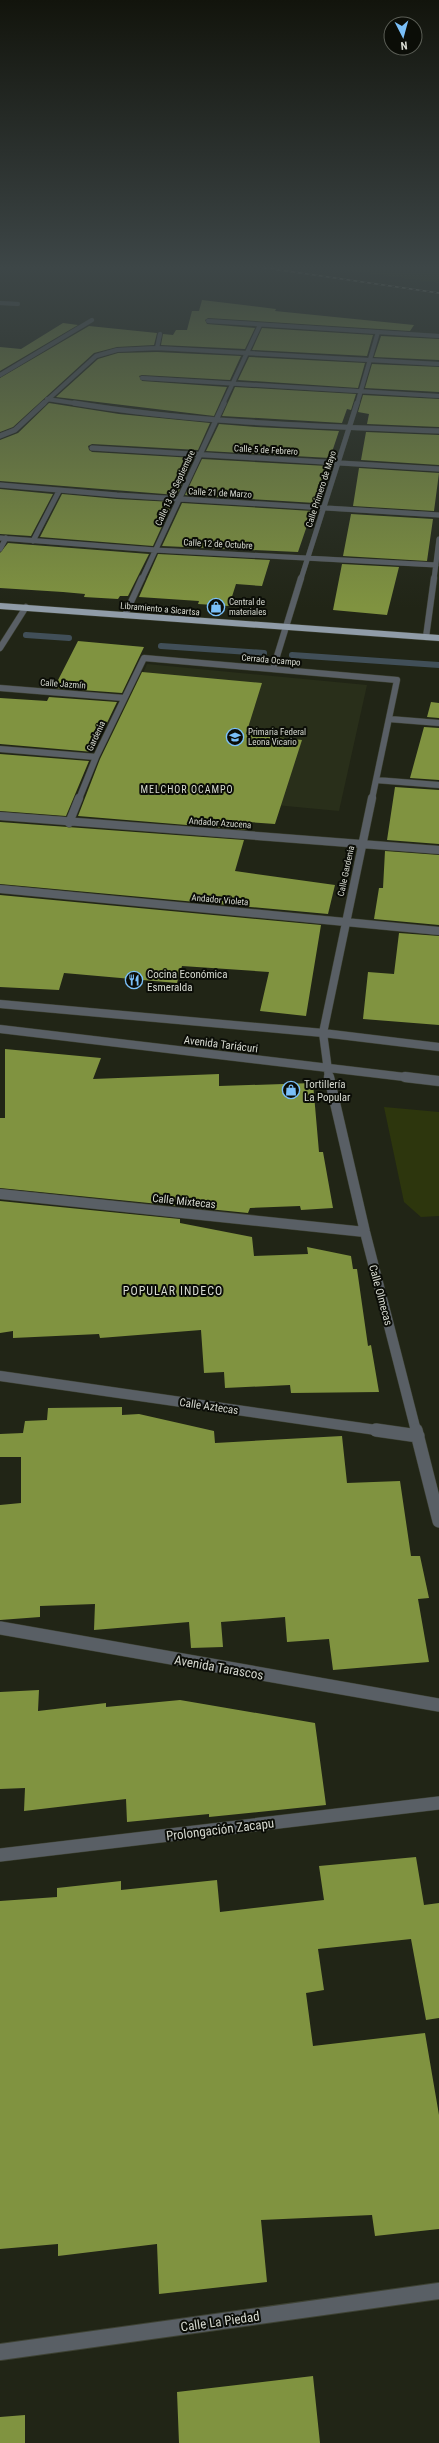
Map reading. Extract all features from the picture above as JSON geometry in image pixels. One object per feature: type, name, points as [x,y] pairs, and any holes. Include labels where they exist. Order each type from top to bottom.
[{"type":"main road","name":"Libramiento a Sicartsa","points":[[0,606],[439,638]]},
{"type":"street","points":[[0,436],[14,430],[69,380]]},
{"type":"street","points":[[172,380],[439,396]]},
{"type":"street","name":"Calle 13 de Septiembre","points":[[125,615],[177,499],[234,380]]},
{"type":"street","name":"Calle Primero de Mayo","points":[[273,669],[363,380]]},
{"type":"street","points":[[48,399],[132,413],[215,420],[439,432]]},
{"type":"street","name":"Calle 5 de Febrero","points":[[92,448],[439,469]]},
{"type":"street","name":"Calle 21 de Marzo","points":[[0,485],[177,499],[439,516]]},
{"type":"street","points":[[33,541],[59,490]]},
{"type":"street","points":[[0,549],[3,538]]},
{"type":"street","name":"Calle 12 de Octubre","points":[[3,538],[155,550],[436,565]]},
{"type":"street","points":[[426,637],[439,539]]},
{"type":"street","points":[[0,648],[26,607]]},
{"type":"street","name":"Cerrada Ocampo","points":[[144,658],[397,680]]},
{"type":"street","name":"Gardenia","points":[[69,823],[96,757],[144,658]]},
{"type":"street","name":"Calle Gardenia","points":[[327,1068],[323,1034],[397,680]]},
{"type":"street","name":"Calle Jazmín","points":[[0,688],[124,698]]},
{"type":"street","points":[[389,718],[439,723]]},
{"type":"street","points":[[0,749],[96,757]]},
{"type":"street","points":[[376,780],[439,785]]},
{"type":"street","name":"Andador Azucena","points":[[0,816],[69,823],[363,842],[439,850]]},
{"type":"street","name":"Andador Violeta","points":[[0,889],[439,931]]},
{"type":"street","name":"Avenida Tariácuri","points":[[0,1004],[323,1034],[439,1047]]},
{"type":"street","name":"Avenida Tariácuri","points":[[0,1029],[439,1081]]},
{"type":"street","name":"Calle Olmecas","points":[[327,1068],[365,1232],[439,1521]]},
{"type":"street","name":"Calle Mixtecas","points":[[0,1194],[365,1232]]},
{"type":"street","name":"Calle Aztecas","points":[[0,1376],[418,1436]]},
{"type":"street","name":"Avenida Tarascos","points":[[0,1628],[439,1705]]},
{"type":"street","name":"Prolongación Zacapu","points":[[0,1855],[439,1803]]},
{"type":"street","name":"Calle La Piedad","points":[[0,2352],[439,2291]]},
{"type":"shaded area","name":"Primaria Federal Leona Vicario","points":[[147,664],[367,685],[339,811],[92,788]]},
{"type":"green space","points":[[384,1107],[439,1112],[439,1216],[421,1217],[404,1202]]},
{"type":"building","points":[[0,380],[64,380],[13,427],[0,432]]},
{"type":"building","points":[[75,380],[141,380],[227,387],[214,416],[56,397]]},
{"type":"building","points":[[238,380],[360,380],[358,388]]},
{"type":"building","points":[[367,380],[439,380],[439,392],[365,388]]},
{"type":"building","points":[[235,387],[356,394],[351,410],[347,409],[342,423],[222,416]]},
{"type":"building","points":[[363,395],[439,399],[439,427],[367,424],[369,414],[358,412]]},
{"type":"building","points":[[49,403],[119,414],[210,423],[198,450],[92,444],[88,446],[89,450],[92,452],[194,458],[177,495],[0,481],[0,440],[18,433]]},
{"type":"building","points":[[219,424],[339,431],[330,458],[206,451]]},
{"type":"building","points":[[366,432],[439,435],[439,465],[361,460]]},
{"type":"building","points":[[202,459],[327,466],[315,503],[185,495]]},
{"type":"building","points":[[359,468],[439,473],[434,511],[353,506]]},
{"type":"building","points":[[0,489],[53,494],[31,536],[0,534]]},
{"type":"building","points":[[62,494],[173,502],[153,546],[40,537]]},
{"type":"building","points":[[182,503],[312,511],[298,552],[162,546]]},
{"type":"building","points":[[351,514],[433,519],[427,561],[343,556]]},
{"type":"building","points":[[8,543],[149,554],[128,596],[120,596],[118,599],[84,597],[85,594],[0,588],[0,553]]},
{"type":"building","points":[[158,554],[270,560],[262,586],[236,584],[229,606],[198,604],[199,601],[139,597]]},
{"type":"building","points":[[342,564],[399,567],[387,615],[333,610]]},
{"type":"building","points":[[78,641],[144,647],[122,693],[54,688]]},
{"type":"building","name":"Primaria Federal Leona Vicario","points":[[142,672],[262,683],[246,734],[302,740],[275,824],[249,822],[247,830],[78,816],[100,759]]},
{"type":"building","points":[[49,697],[117,702],[93,752],[0,744],[0,698],[47,701]]},
{"type":"building","points":[[431,702],[439,703],[439,718],[427,717]]},
{"type":"building","points":[[424,727],[439,728],[439,780],[410,778]]},
{"type":"building","points":[[0,754],[89,761],[66,816],[0,811]]},
{"type":"building","points":[[395,787],[439,790],[439,844],[387,840]]},
{"type":"building","points":[[0,822],[244,840],[235,871],[335,885],[328,914],[0,884]]},
{"type":"building","points":[[385,851],[439,855],[439,925],[374,919],[379,888],[383,888]]},
{"type":"building","points":[[0,895],[321,925],[306,1016],[260,1011],[269,972],[182,966],[177,983],[64,973],[59,990],[0,987]]},
{"type":"building","points":[[399,933],[439,936],[439,1025],[363,1019],[368,972],[394,974]]},
{"type":"building","points":[[5,1049],[101,1058],[93,1079],[219,1074],[219,1086],[313,1083],[319,1152],[323,1152],[333,1208],[301,1210],[300,1206],[250,1208],[248,1213],[0,1188],[0,1118],[5,1118]]},
{"type":"building","points":[[0,1201],[180,1219],[180,1223],[252,1237],[254,1256],[308,1254],[307,1247],[351,1256],[353,1269],[357,1269],[368,1346],[371,1345],[379,1392],[291,1393],[290,1385],[225,1388],[224,1372],[204,1373],[201,1330],[100,1338],[99,1334],[13,1338],[13,1331],[0,1333]]},
{"type":"building","points":[[122,1407],[122,1415],[139,1414],[214,1431],[215,1443],[342,1436],[347,1483],[400,1481],[411,1556],[420,1556],[429,1598],[418,1599],[429,1662],[333,1670],[329,1639],[287,1642],[285,1617],[221,1622],[223,1647],[191,1648],[189,1622],[94,1630],[95,1604],[40,1606],[40,1617],[0,1620],[0,1505],[21,1503],[21,1457],[0,1457],[0,1434],[23,1433],[25,1421],[47,1420],[48,1408]]},
{"type":"building","points":[[39,1690],[38,1711],[106,1703],[106,1707],[180,1700],[315,1723],[326,1805],[209,1817],[209,1814],[127,1822],[126,1799],[24,1811],[25,1788],[0,1789],[0,1692]]},
{"type":"building","points":[[416,1857],[424,1905],[439,1903],[439,2018],[426,2020],[411,1939],[318,1949],[324,1990],[306,1993],[313,2046],[425,2033],[439,2115],[439,2229],[375,2236],[372,2215],[261,2220],[267,2282],[159,2294],[157,2244],[58,2256],[58,2244],[0,2249],[0,1901],[57,1897],[57,1888],[121,1881],[121,1890],[217,1880],[220,1912],[324,1900],[319,1866]]},
{"type":"building","points":[[313,2376],[320,2443],[179,2443],[177,2392]]},
{"type":"building","points":[[25,2415],[25,2443],[0,2443],[0,2417]]},
{"type":"waterway","points":[[26,635],[69,638]]},
{"type":"waterway","points":[[161,646],[264,653]]},
{"type":"waterway","points":[[292,655],[439,665]]},
{"type":"place","name":"Central de materiales","points":[[216,607]]},
{"type":"place","name":"Primaria Federal Leona Vicario","points":[[235,737]]},
{"type":"place","name":"Cocina Económica Esmeralda","points":[[134,980]]},
{"type":"place","name":"Tortillería La Popular","points":[[291,1090]]},
{"type":"district","name":"MELCHOR OCAMPO","points":[[187,789]]},
{"type":"district","name":"POPULAR INDECO","points":[[173,1291]]}]
